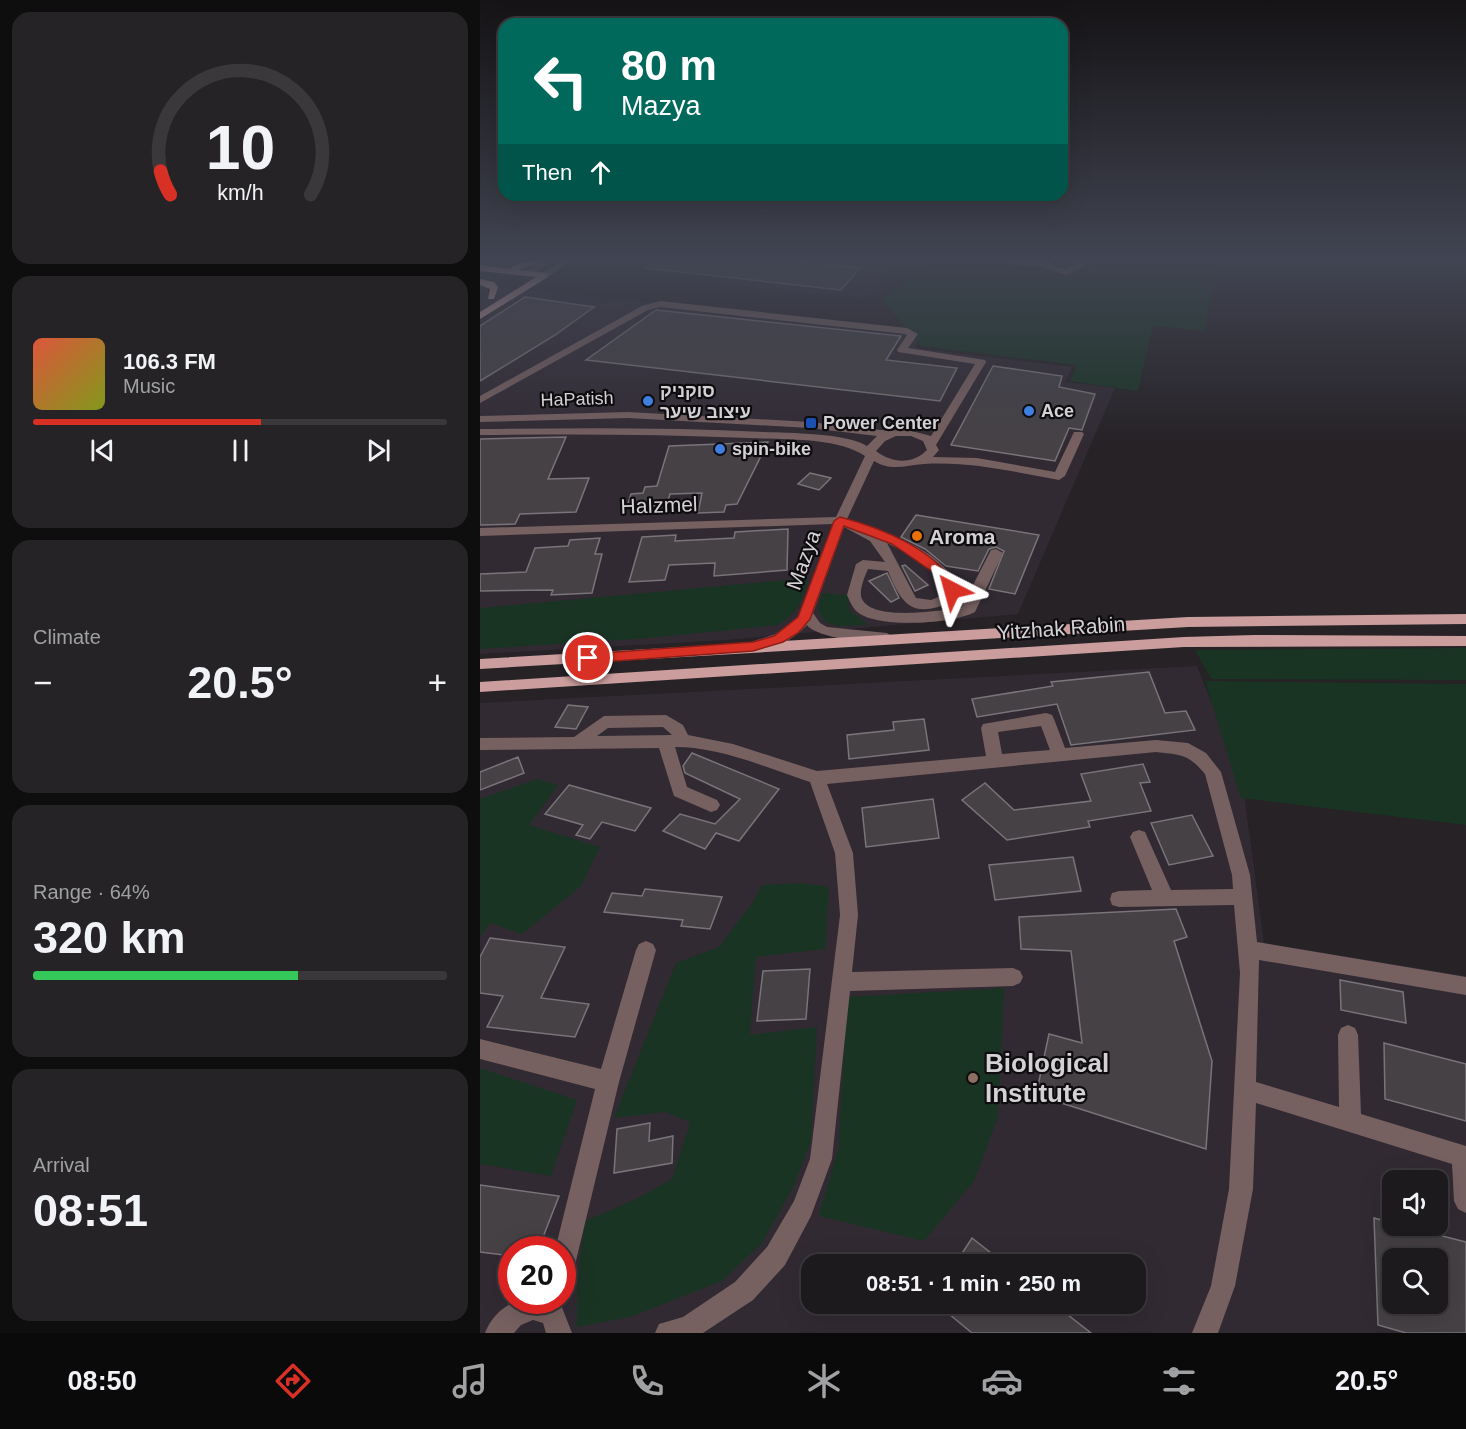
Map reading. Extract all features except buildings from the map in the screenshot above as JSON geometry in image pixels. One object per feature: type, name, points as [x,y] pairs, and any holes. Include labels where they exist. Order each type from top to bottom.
[{"type":"main road","name":"Yitzhak Rabin","points":[[480,664],[1188,622],[1466,619]]},
{"type":"main road","name":"Yitzhak Rabin","points":[[480,687],[1184,642],[1466,641]]},
{"type":"street","points":[[480,402],[490,394],[621,321]]},
{"type":"street","points":[[817,321],[907,331],[912,334],[902,350],[981,362],[947,416],[932,444],[933,450],[924,460]]},
{"type":"street","name":"HaPatish","points":[[480,419],[628,415],[810,425],[890,434],[914,433]]},
{"type":"street","points":[[914,433],[926,430],[947,416]]},
{"type":"street","points":[[480,419],[480,425]]},
{"type":"street","name":"HaPatish","points":[[480,432],[653,430],[796,437],[846,442],[871,453],[882,461],[896,465]]},
{"type":"street","points":[[914,433],[932,444],[977,462]]},
{"type":"street","points":[[871,453],[876,441],[890,434]]},
{"type":"street","points":[[924,460],[977,462],[1059,476],[1078,434]]},
{"type":"street","name":"Mazya","points":[[753,647],[787,635],[799,625],[806,614],[840,521],[871,453]]},
{"type":"street","name":"Mazya","points":[[857,488],[871,474],[896,465],[924,460]]},
{"type":"street","name":"HaIzmel","points":[[480,532],[814,519],[840,521]]},
{"type":"street","points":[[840,521],[868,528],[897,541],[945,575],[952,590],[949,598],[940,603],[918,604],[903,593],[884,547],[875,538],[840,521]]},
{"type":"street","points":[[893,567],[863,564],[854,594],[856,603],[866,613],[895,617],[964,612],[970,609],[977,589],[983,583],[996,553]]},
{"type":"street","points":[[952,590],[977,589]]},
{"type":"street","name":"Mazya","points":[[806,614],[810,622],[824,631],[893,638]]},
{"type":"street","points":[[995,761],[989,728],[1046,719],[1060,756]]},
{"type":"street","points":[[480,744],[696,741],[733,750],[817,778],[1172,746],[1188,749],[1200,757],[1213,772],[1240,875],[1250,973],[1241,1190],[1234,1238],[1223,1286],[1205,1333]]},
{"type":"street","points":[[673,742],[680,791],[711,805]]},
{"type":"street","points":[[683,1331],[744,1291],[776,1256],[803,1208],[821,1159],[849,915],[844,853],[817,778]]},
{"type":"street","points":[[1139,837],[1165,898]]},
{"type":"street","points":[[1119,899],[1242,897]]},
{"type":"street","points":[[570,1236],[608,1082],[646,950]]},
{"type":"street","points":[[1247,950],[1466,986]]},
{"type":"street","points":[[841,982],[1013,977]]},
{"type":"street","points":[[1348,1035],[1350,1121]]},
{"type":"street","points":[[480,1049],[608,1082]]},
{"type":"street","points":[[1245,1089],[1464,1156],[1466,1201]]},
{"type":"street","points":[[498,1333],[512,1316],[533,1307],[555,1316]]},
{"type":"shaded area","points":[[480,321],[829,321],[922,331],[915,348],[1072,367],[1065,382],[1115,388],[1018,614],[726,640],[480,654]]},
{"type":"shaded area","name":"Biological Institute","points":[[1197,666],[1242,779],[1264,943],[1466,976],[1466,1333],[480,1333],[480,703]]},
{"type":"green space","points":[[900,321],[1206,321],[1204,331],[1153,326],[1138,391],[1070,381],[1077,365],[921,346]]},
{"type":"green space","points":[[808,578],[799,605],[778,625],[649,638],[480,649],[480,608]]},
{"type":"green space","points":[[822,593],[848,595],[850,611],[869,625],[838,626],[825,622],[818,609]]},
{"type":"green space","points":[[1466,648],[1466,680],[1211,679],[1195,650]]},
{"type":"green space","points":[[1205,681],[1466,684],[1466,825],[1241,798]]},
{"type":"green space","points":[[537,779],[558,785],[529,825],[600,847],[581,886],[522,934],[490,923],[480,937],[480,799]]},
{"type":"green space","points":[[801,883],[829,887],[825,949],[756,957],[750,1035],[817,1027],[811,1141],[793,1188],[761,1244],[722,1281],[630,1317],[577,1327],[577,1285],[585,1221],[638,1198],[672,1179],[690,1122],[665,1112],[614,1118],[676,963],[719,947],[753,902],[762,885]]},
{"type":"green space","points":[[1004,988],[998,1117],[974,1181],[924,1241],[819,1216],[839,1146],[847,997]]},
{"type":"green space","points":[[480,1068],[577,1100],[551,1176],[480,1164]]},
{"type":"place","name":"סוקניק עיצוב שיער","points":[[648,401]]},
{"type":"place","name":"Ace","points":[[1029,411]]},
{"type":"place","name":"Power Center","points":[[811,423]]},
{"type":"place","name":"spin-bike","points":[[720,449]]},
{"type":"place","name":"Aroma","points":[[917,536]]},
{"type":"place","name":"Biological Institute","points":[[973,1078]]},
{"type":"route","points":[[588,658],[753,647],[779,639],[804,619],[840,521],[868,528],[897,541],[945,575],[952,590]]}]
